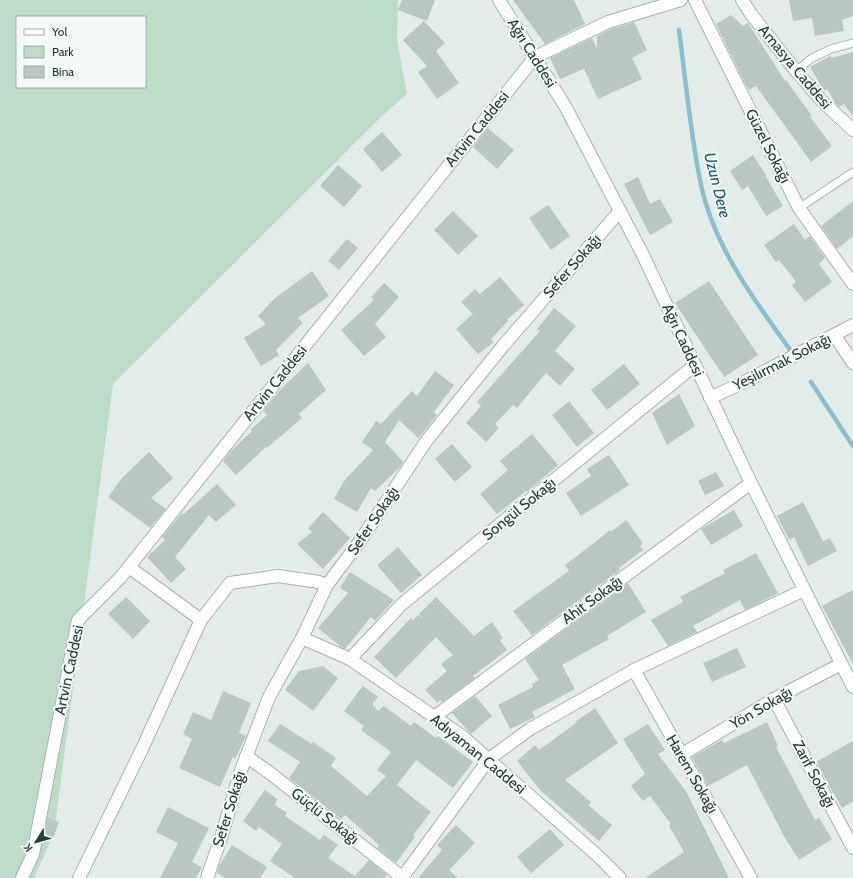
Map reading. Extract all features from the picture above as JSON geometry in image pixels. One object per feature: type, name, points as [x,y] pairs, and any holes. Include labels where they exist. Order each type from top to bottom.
[{"type":"street","name":"Ağrı Caddesi","points":[[499,0],[565,106],[642,253],[751,483],[853,687]]},
{"type":"street","name":"Artvin Caddesi","points":[[22,878],[33,854],[78,620],[129,567],[535,57],[608,22],[681,0]]},
{"type":"street","name":"Güzel Sokağı","points":[[695,0],[799,208],[853,284]]},
{"type":"street","name":"Amasya Caddesi","points":[[742,0],[751,14],[796,71],[823,102],[853,130]]},
{"type":"street","name":"Sefer Sokağı","points":[[207,878],[221,838],[240,773],[269,697],[302,638],[327,585],[360,541],[426,440],[503,346],[620,211]]},
{"type":"street","name":"Yeşilırmak Sokağı","points":[[710,398],[835,336],[853,325]]},
{"type":"street","points":[[835,336],[853,363]]},
{"type":"street","name":"Songül Sokağı","points":[[350,659],[402,604],[695,365]]},
{"type":"street","name":"Ahit Sokağı","points":[[434,717],[751,483]]},
{"type":"street","points":[[129,567],[201,620]]},
{"type":"street","points":[[79,878],[142,749],[201,620],[230,583],[278,576],[319,582],[327,585]]},
{"type":"street","points":[[402,878],[489,759],[530,729],[634,670],[804,590]]},
{"type":"street","name":"Adıyaman Caddesi","points":[[302,638],[350,659],[462,736],[598,856],[620,878]]},
{"type":"street","name":"Yön Sokağı","points":[[681,755],[774,699],[841,664]]},
{"type":"street","name":"Harem Sokağı","points":[[634,670],[751,878]]},
{"type":"street","name":"Zarif Sokağı","points":[[774,699],[853,848]]},
{"type":"street","name":"Güçlü Sokağı","points":[[246,756],[270,773],[402,878]]},
{"type":"lane","points":[[796,71],[812,58],[853,43]]},
{"type":"lane","points":[[799,208],[853,172]]},
{"type":"green space","points":[[0,0],[398,0],[397,40],[407,94],[382,116],[113,384],[54,833],[34,878],[0,878]]},
{"type":"building","points":[[402,0],[435,0],[427,21],[398,10]]},
{"type":"building","points":[[513,0],[574,0],[585,24],[545,44]]},
{"type":"building","points":[[789,0],[853,0],[853,16],[842,20],[844,31],[815,36],[812,18],[793,21]]},
{"type":"building","points":[[731,15],[743,26],[748,23],[785,81],[786,80],[812,116],[810,117],[832,146],[811,162],[756,86],[749,90],[745,83],[716,24]]},
{"type":"building","points":[[424,21],[445,43],[436,51],[459,83],[437,99],[418,72],[427,66],[403,40]]},
{"type":"building","points":[[634,22],[647,50],[632,58],[642,79],[598,99],[584,69],[560,79],[550,58],[592,38],[597,48],[597,36],[611,29]]},
{"type":"building","points":[[853,52],[853,117],[844,104],[839,107],[827,89],[824,91],[810,67],[830,56],[832,58]]},
{"type":"building","points":[[488,128],[514,150],[497,169],[473,147]]},
{"type":"building","points":[[382,132],[402,155],[382,172],[363,149]]},
{"type":"building","points":[[753,155],[783,206],[766,216],[748,186],[742,190],[730,171]]},
{"type":"building","points":[[338,165],[362,186],[344,207],[320,186]]},
{"type":"building","points":[[638,177],[650,204],[660,199],[673,222],[650,235],[624,184]]},
{"type":"building","points":[[853,201],[853,236],[837,249],[821,226]]},
{"type":"building","points":[[548,205],[570,236],[551,250],[529,218]]},
{"type":"building","points":[[453,211],[478,236],[458,255],[434,230]]},
{"type":"building","points":[[794,224],[805,240],[810,236],[825,258],[819,264],[832,282],[805,302],[792,285],[796,282],[779,260],[776,262],[764,245]]},
{"type":"building","points":[[347,239],[358,248],[339,270],[328,261]]},
{"type":"building","points":[[312,271],[329,296],[298,318],[303,323],[276,350],[279,355],[261,366],[244,338],[266,324],[258,316],[275,298]]},
{"type":"building","points":[[500,277],[524,305],[507,320],[508,321],[491,339],[494,342],[478,354],[456,329],[473,314],[461,302],[475,289],[480,294]]},
{"type":"building","points":[[709,281],[758,355],[724,377],[675,303]]},
{"type":"building","points":[[384,283],[399,297],[375,324],[386,337],[364,356],[341,330],[374,300],[371,297]]},
{"type":"building","points":[[554,308],[576,326],[555,351],[575,369],[560,386],[546,373],[517,408],[513,405],[495,424],[499,428],[486,442],[466,423],[481,406],[477,402],[540,331],[537,329]]},
{"type":"building","points":[[308,363],[326,390],[299,414],[302,418],[267,448],[266,447],[236,475],[223,461],[252,431],[250,430],[267,415],[263,410],[283,387]]},
{"type":"building","points":[[624,364],[640,384],[607,410],[591,390]]},
{"type":"building","points":[[435,371],[454,385],[434,412],[437,415],[418,438],[399,420],[385,442],[403,462],[401,466],[375,491],[371,488],[357,512],[334,499],[344,481],[373,450],[362,442],[376,421],[381,424],[412,391],[417,396]]},
{"type":"building","points":[[679,394],[695,426],[667,445],[652,413]]},
{"type":"building","points":[[569,401],[594,433],[577,447],[552,415]]},
{"type":"building","points":[[532,434],[558,465],[527,492],[526,491],[497,514],[480,494],[508,470],[500,461]]},
{"type":"building","points":[[452,444],[472,467],[455,482],[435,459]]},
{"type":"building","points":[[149,452],[173,478],[151,498],[166,509],[150,528],[108,497],[122,478]]},
{"type":"building","points":[[609,455],[629,485],[581,516],[566,493],[591,476],[587,469]]},
{"type":"building","points":[[716,472],[724,486],[705,495],[698,481]]},
{"type":"building","points":[[217,484],[236,505],[216,522],[209,515],[175,557],[186,569],[171,583],[147,557],[165,540],[162,537],[182,513],[184,514]]},
{"type":"building","points":[[803,502],[823,541],[830,538],[837,551],[808,566],[794,537],[789,540],[777,516]]},
{"type":"building","points":[[734,510],[743,526],[711,545],[701,529]]},
{"type":"building","points":[[323,512],[350,538],[323,569],[297,544],[312,532],[308,528]]},
{"type":"building","points":[[626,520],[643,543],[640,546],[643,550],[619,568],[620,570],[532,635],[513,611],[569,571],[565,565],[610,530],[611,532]]},
{"type":"building","points":[[398,547],[422,575],[401,593],[377,565]]},
{"type":"building","points":[[756,553],[778,593],[745,610],[740,600],[693,626],[697,632],[668,646],[651,620],[683,602],[680,597],[725,573],[723,570]]},
{"type":"building","points":[[350,572],[394,600],[375,621],[371,617],[345,649],[318,628],[348,593],[340,588]]},
{"type":"building","points":[[628,583],[646,612],[607,636],[609,639],[562,665],[575,689],[532,712],[535,717],[510,729],[498,705],[533,687],[532,684],[539,680],[525,659]]},
{"type":"building","points":[[853,590],[853,664],[822,606]]},
{"type":"building","points":[[126,597],[150,621],[133,639],[108,614]]},
{"type":"building","points":[[436,597],[474,636],[492,622],[503,638],[500,640],[507,650],[473,676],[475,678],[442,702],[440,700],[438,703],[425,690],[447,671],[441,664],[453,655],[436,637],[396,678],[374,657],[411,618],[413,620],[418,615],[423,618],[419,614]]},
{"type":"building","points":[[737,648],[746,667],[712,682],[703,663]]},
{"type":"building","points":[[323,666],[338,678],[313,711],[285,690],[299,671]]},
{"type":"building","points":[[363,686],[378,697],[372,704],[378,711],[384,706],[411,726],[414,722],[436,738],[438,736],[473,762],[453,788],[416,760],[397,785],[431,812],[413,835],[415,837],[396,863],[377,848],[379,845],[345,815],[341,819],[289,778],[300,762],[268,741],[280,724],[312,744],[313,742],[336,758],[331,766],[367,796],[386,776],[377,770],[391,752],[361,730],[364,726],[344,711]]},
{"type":"building","points":[[223,691],[251,703],[239,733],[246,736],[235,759],[233,757],[220,787],[179,768],[192,739],[183,734],[193,712],[211,720]]},
{"type":"building","points":[[475,696],[492,716],[471,734],[452,713]]},
{"type":"building","points":[[595,708],[618,743],[565,780],[591,802],[588,805],[612,825],[599,841],[541,791],[517,761],[535,745],[539,750]]},
{"type":"building","points":[[767,722],[778,746],[776,747],[815,820],[819,818],[832,839],[799,860],[785,838],[747,765],[708,786],[692,757],[722,740],[724,743]]},
{"type":"building","points":[[648,724],[665,750],[658,754],[687,793],[729,878],[645,878],[684,852],[669,826],[671,824],[650,796],[643,801],[631,786],[645,774],[623,739]]},
{"type":"building","points":[[853,741],[853,801],[842,808],[816,762]]},
{"type":"building","points":[[265,790],[277,799],[275,805],[287,813],[285,816],[320,840],[324,835],[338,845],[328,858],[355,876],[369,860],[387,875],[385,878],[295,878],[270,861],[282,844],[259,827],[256,831],[243,821]]},
{"type":"building","points":[[168,807],[209,828],[192,862],[202,867],[196,878],[160,878],[178,843],[156,832]]},
{"type":"building","points":[[48,818],[59,822],[53,839],[44,836]]},
{"type":"building","points":[[456,825],[475,843],[449,870],[458,878],[418,878],[442,850],[437,845]]},
{"type":"building","points":[[550,829],[564,845],[531,873],[517,857]]},
{"type":"building","points":[[232,845],[267,867],[260,878],[225,878],[217,873],[219,866]]},
{"type":"waterway","name":"Uzun Dere","points":[[679,30],[695,152],[700,182],[706,204],[722,244],[742,281],[791,351]]},
{"type":"waterway","name":"Uzun Dere","points":[[811,382],[853,446]]}]
